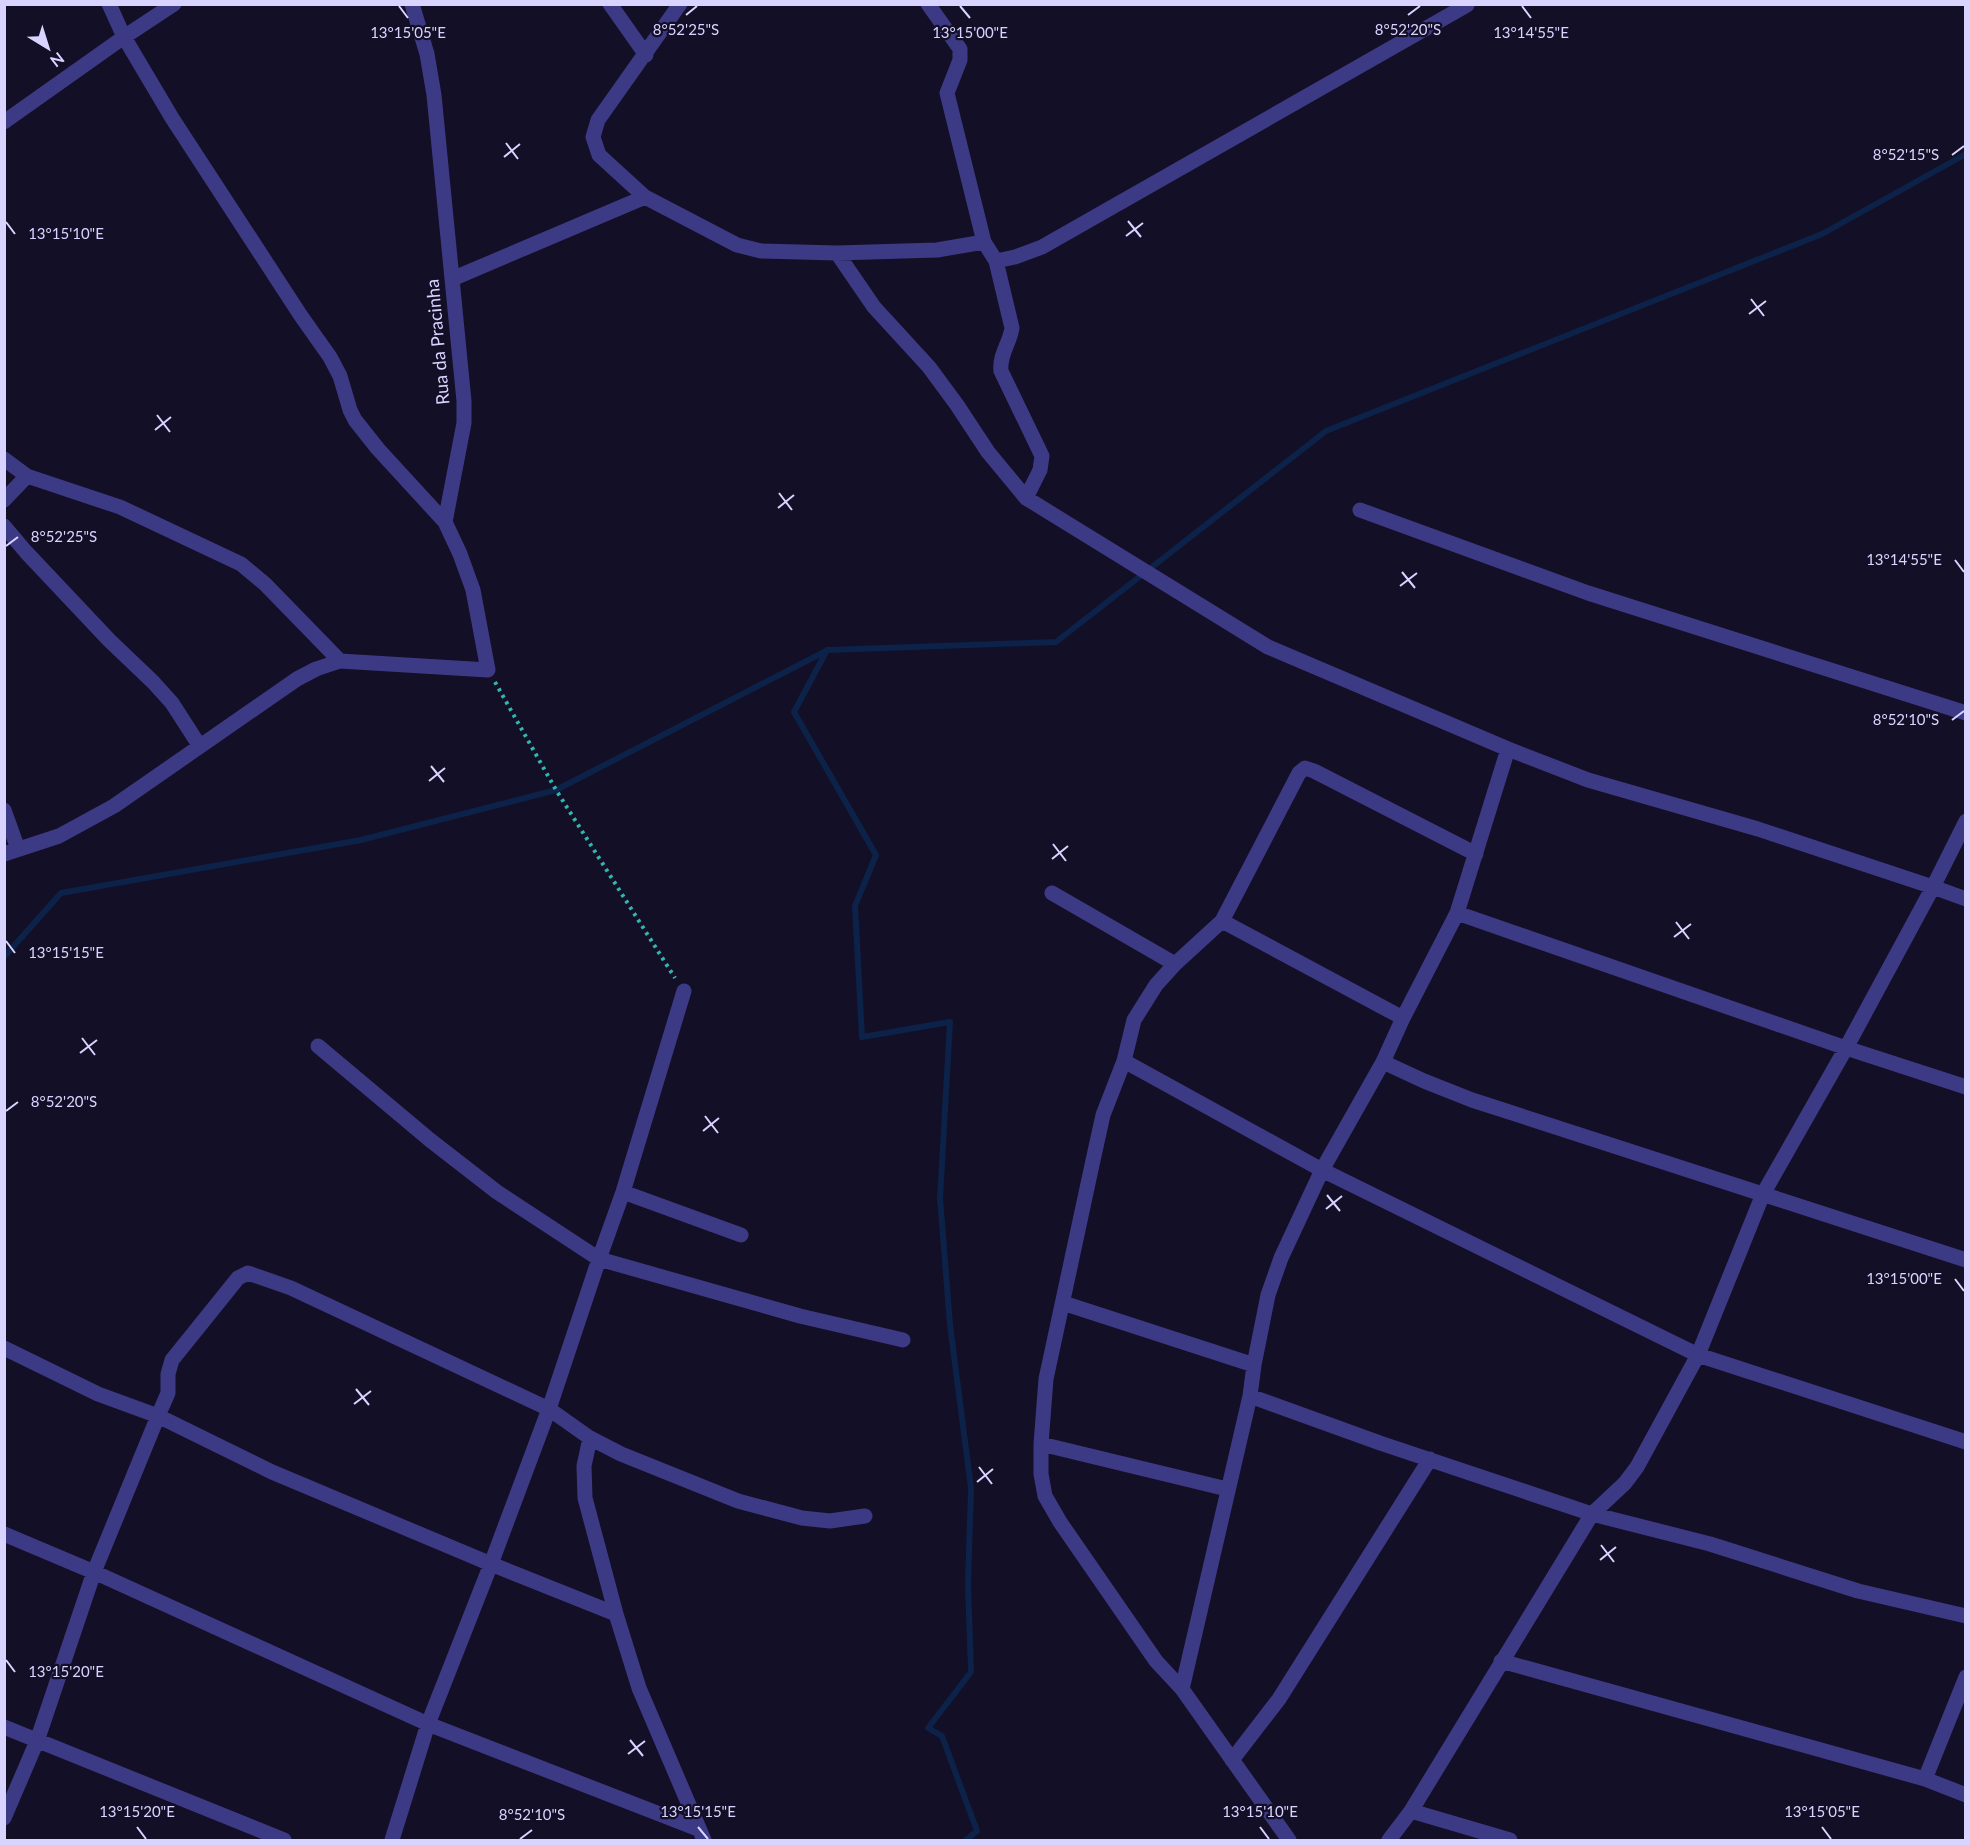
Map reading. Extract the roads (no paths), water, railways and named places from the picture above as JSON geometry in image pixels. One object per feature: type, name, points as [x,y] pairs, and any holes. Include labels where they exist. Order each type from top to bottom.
[{"type":"street","points":[[4,810],[11,852],[59,836],[114,806],[297,679],[316,669],[340,661],[488,670],[473,590],[445,522],[378,449],[355,420],[340,376],[330,357],[172,118],[124,37],[109,4]]},
{"type":"street","points":[[4,122],[174,4]]},
{"type":"street","name":"Rua da Pracinha","points":[[412,4],[427,54],[434,95],[464,401],[464,423],[445,522]]},
{"type":"street","points":[[610,4],[646,55]]},
{"type":"street","points":[[680,4],[598,120],[593,137],[599,155],[645,197],[737,245],[761,252],[837,253],[937,250],[984,242]]},
{"type":"street","points":[[928,4],[960,49],[960,60],[947,93],[984,242],[996,261],[1012,328],[1000,362],[1001,371],[1042,456],[1040,470],[1026,498]]},
{"type":"street","points":[[996,261],[1042,247],[1467,5]]},
{"type":"street","points":[[452,279],[645,197]]},
{"type":"street","points":[[837,253],[874,307],[929,367],[988,452],[1026,498],[1269,647],[1508,749],[1588,780],[1758,829],[1933,886],[1965,899]]},
{"type":"street","points":[[4,459],[27,476],[120,507],[241,564],[265,584],[340,661]]},
{"type":"street","points":[[4,500],[27,476]]},
{"type":"street","points":[[1360,510],[1588,593],[1965,714]]},
{"type":"street","points":[[4,526],[109,640],[172,703],[200,745]]},
{"type":"street","points":[[1182,1689],[1250,1396],[1268,1295],[1281,1258],[1322,1170],[1383,1062],[1457,913],[1508,749]]},
{"type":"street","points":[[1289,1840],[1182,1689],[1156,1661],[1060,1522],[1045,1496],[1041,1474],[1041,1444],[1046,1379],[1103,1115],[1124,1061],[1134,1020],[1156,985],[1175,964],[1222,921],[1299,773],[1305,768],[1476,854]]},
{"type":"street","points":[[1389,1840],[1411,1811],[1592,1514],[1637,1467],[1698,1355],[1763,1194],[1846,1048],[1933,886],[1965,821]]},
{"type":"street","points":[[1052,894],[1175,964]]},
{"type":"street","points":[[1457,913],[1965,1087]]},
{"type":"street","points":[[1222,921],[1403,1018]]},
{"type":"street","points":[[392,1840],[428,1724],[549,1409],[623,1192],[684,991]]},
{"type":"street","points":[[318,1046],[429,1140],[497,1192],[599,1258],[800,1316],[903,1340]]},
{"type":"street","points":[[1124,1061],[1322,1170],[1698,1355],[1965,1442]]},
{"type":"street","points":[[1383,1062],[1472,1100],[1965,1260]]},
{"type":"street","points":[[623,1192],[741,1235]]},
{"type":"street","points":[[4,1818],[37,1741],[94,1572],[166,1401],[168,1374],[172,1360],[238,1278],[248,1273],[291,1288],[549,1409],[590,1438],[621,1454],[738,1501],[802,1518],[830,1521],[865,1516]]},
{"type":"street","points":[[1064,1303],[1254,1365]]},
{"type":"street","points":[[4,1348],[98,1394],[158,1416],[272,1472],[616,1614]]},
{"type":"street","points":[[1250,1396],[1380,1443],[1592,1514],[1710,1544],[1858,1591],[1965,1616]]},
{"type":"street","points":[[590,1438],[584,1466],[585,1498],[616,1614],[639,1688],[701,1835]]},
{"type":"street","points":[[1041,1444],[1227,1489]]},
{"type":"street","points":[[1232,1760],[1279,1699],[1430,1459]]},
{"type":"street","points":[[4,1534],[94,1572],[428,1724],[701,1835]]},
{"type":"street","points":[[1501,1661],[1925,1779],[1965,1795]]},
{"type":"street","points":[[1925,1779],[1965,1677]]},
{"type":"street","points":[[4,1727],[284,1840]]},
{"type":"street","points":[[1411,1811],[1510,1840]]},
{"type":"waterway","points":[[4,957],[61,893],[361,840],[556,790],[828,650],[1056,642],[1326,431],[1822,234],[1966,154]]},
{"type":"waterway","points":[[827,650],[794,712],[876,855],[855,906],[862,1037],[950,1022],[940,1198],[950,1325],[971,1488],[968,1584],[971,1672],[928,1728],[942,1736],[977,1831],[966,1840]]}]
